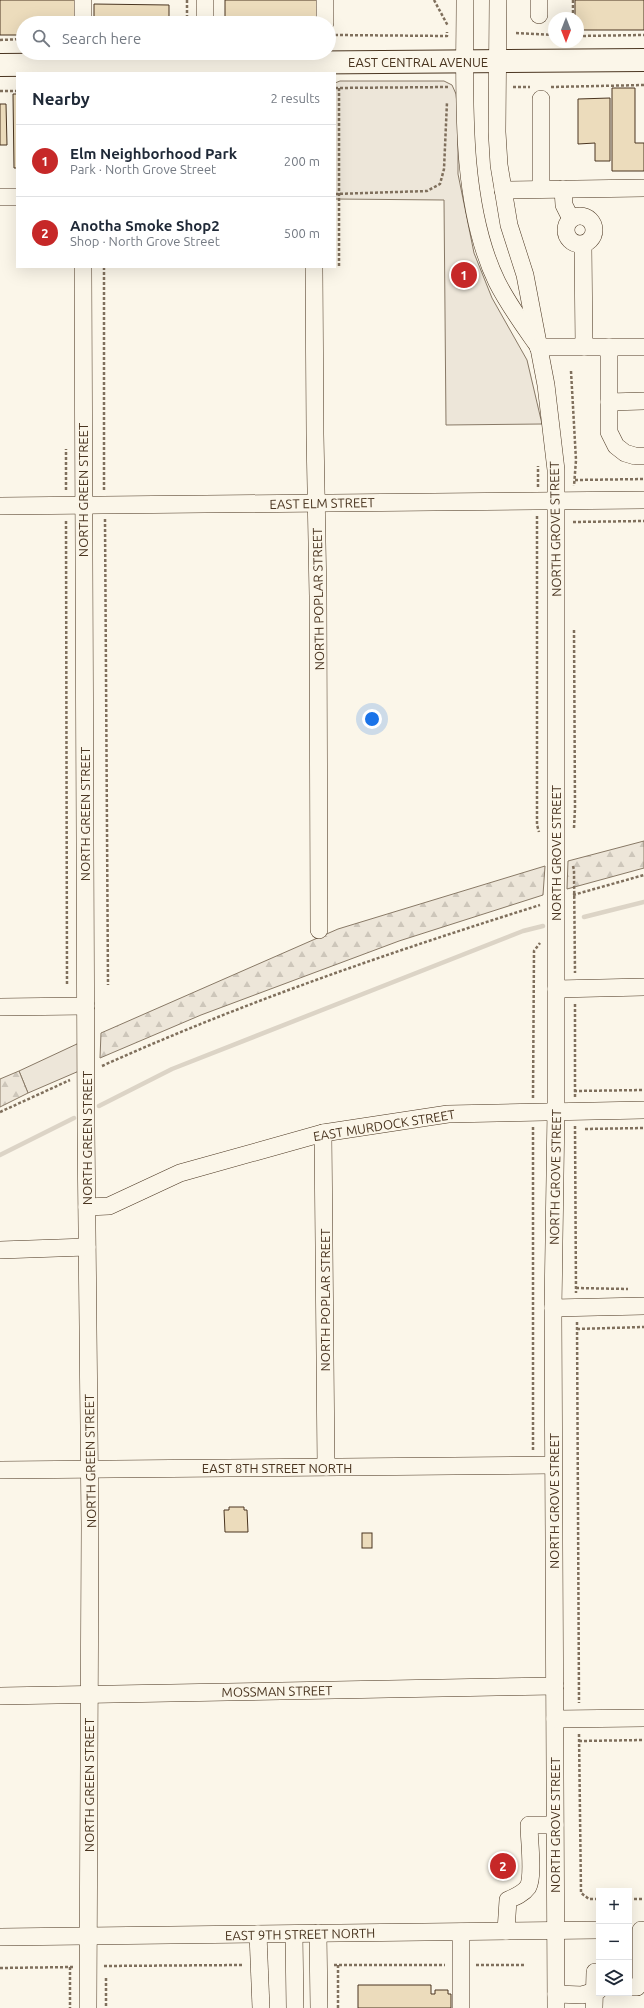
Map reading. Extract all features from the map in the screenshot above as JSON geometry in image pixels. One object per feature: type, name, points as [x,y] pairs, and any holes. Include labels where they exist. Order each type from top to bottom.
[{"type":"main road","name":"EAST CENTRAL AVENUE","points":[[0,64],[60,69],[82,63],[159,68],[196,60]]},
{"type":"main road","name":"EAST CENTRAL AVENUE","points":[[251,60],[320,63],[644,60]]},
{"type":"street","points":[[83,0],[83,16]]},
{"type":"street","points":[[205,0],[205,16]]},
{"type":"street","points":[[325,0],[325,16]]},
{"type":"street","name":"NORTH GROVE STREET","points":[[465,0],[465,62],[469,179],[474,210],[496,281],[512,310],[538,346]]},
{"type":"street","name":"NORTH GROVE STREET","points":[[498,0],[497,132],[499,165],[509,225],[525,276],[546,385],[556,470],[550,902],[556,989],[553,1308],[556,2001]]},
{"type":"street","points":[[542,99],[542,189]]},
{"type":"street","points":[[503,190],[644,188]]},
{"type":"street","points":[[563,189],[564,205],[571,218],[566,226],[567,236],[574,242],[583,244],[584,346]]},
{"type":"street","points":[[0,197],[16,197]]},
{"type":"street","name":"NORTH GREEN STREET","points":[[83,268],[87,1207],[90,1469],[88,2008]]},
{"type":"street","name":"NORTH POPLAR STREET","points":[[314,268],[319,930]]},
{"type":"street","points":[[538,346],[644,346]]},
{"type":"street","points":[[609,346],[609,432],[616,446],[625,453],[635,456],[644,456]]},
{"type":"street","points":[[609,402],[644,402]]},
{"type":"street","name":"EAST ELM STREET","points":[[0,506],[644,500]]},
{"type":"street","points":[[556,989],[644,987]]},
{"type":"street","points":[[0,1007],[86,1006]]},
{"type":"street","name":"EAST MURDOCK STREET","points":[[87,1207],[109,1206],[180,1173],[323,1133],[448,1114],[556,1110],[644,1110]]},
{"type":"street","name":"NORTH POPLAR STREET","points":[[323,1133],[326,1467]]},
{"type":"street","points":[[0,1250],[88,1248]]},
{"type":"street","points":[[553,1308],[644,1306]]},
{"type":"street","name":"EAST 8TH STREET NORTH","points":[[0,1470],[553,1465]]},
{"type":"street","name":"MOSSMAN STREET","points":[[0,1696],[555,1686]]},
{"type":"street","points":[[555,1719],[644,1718]]},
{"type":"street","points":[[506,1931],[508,1900],[523,1892],[529,1886],[529,1825],[555,1825]]},
{"type":"street","name":"EAST 9TH STREET NORTH","points":[[0,1937],[596,1930]]},
{"type":"street","points":[[632,1987],[637,1987],[640,1982],[635,1972],[638,1930]]},
{"type":"street","points":[[461,1932],[461,2008]]},
{"type":"street","points":[[318,1933],[319,2008]]},
{"type":"street","points":[[258,1934],[261,2008]]},
{"type":"street","points":[[294,1934],[295,2008]]},
{"type":"street","points":[[596,1972],[596,1981]]},
{"type":"street","points":[[556,2001],[596,1990]]},
{"type":"street","points":[[594,2008],[596,1996]]},
{"type":"path","points":[[187,0],[187,16]]},
{"type":"path","points":[[336,35],[447,36],[448,26],[434,0]]},
{"type":"path","points":[[573,0],[573,12]]},
{"type":"path","points":[[516,33],[548,36]]},
{"type":"path","points":[[584,36],[644,35]]},
{"type":"path","points":[[0,40],[16,40]]},
{"type":"path","points":[[338,88],[339,268]]},
{"type":"path","points":[[339,194],[427,191],[440,184],[444,169],[448,88]]},
{"type":"path","points":[[0,91],[16,91]]},
{"type":"path","points":[[104,268],[104,505],[108,985]]},
{"type":"path","points":[[571,372],[576,460],[573,530]]},
{"type":"path","points":[[66,442],[67,984]]},
{"type":"path","points":[[538,462],[536,619],[537,817],[541,838]]},
{"type":"path","points":[[575,480],[644,479]]},
{"type":"path","points":[[573,522],[644,521]]},
{"type":"path","points":[[573,831],[575,808],[574,625]]},
{"type":"path","points":[[571,862],[574,870],[581,1893],[589,1899],[596,1899]]},
{"type":"path","points":[[0,1112],[87,1072],[228,1013],[340,970],[550,902],[644,875]]},
{"type":"path","points":[[544,911],[550,902]]},
{"type":"path","points":[[535,1465],[533,1451],[534,951],[545,938]]},
{"type":"path","points":[[533,1091],[644,1090]]},
{"type":"path","points":[[576,1288],[629,1289]]},
{"type":"path","points":[[577,1329],[644,1327]]},
{"type":"path","points":[[579,1741],[644,1740]]},
{"type":"path","points":[[632,1899],[644,1899]]},
{"type":"path","points":[[338,1965],[338,2008]]},
{"type":"path","points":[[106,1966],[106,2008]]},
{"type":"path","points":[[70,1967],[70,2008]]},
{"type":"green space","points":[[340,81],[444,81],[452,85],[456,94],[458,114],[458,174],[474,253],[492,298],[527,360],[542,424],[446,425],[444,200],[336,199],[336,83]]},
{"type":"green space","points":[[644,841],[644,868],[567,889],[568,861]]},
{"type":"green space","points":[[545,866],[543,895],[399,941],[201,1015],[100,1058],[101,1033],[338,929]]},
{"type":"green space","points":[[79,1043],[79,1071],[28,1093],[19,1071]]},
{"type":"green space","points":[[19,1071],[28,1093],[0,1107],[0,1079]]},
{"type":"building","points":[[0,0],[80,0],[80,16],[16,16],[16,35],[0,35]]},
{"type":"building","points":[[225,0],[319,0],[319,16],[225,16]]},
{"type":"building","points":[[575,0],[644,0],[644,30],[584,30],[584,12],[575,12]]},
{"type":"building","points":[[94,4],[169,5],[169,16],[94,16]]},
{"type":"building","points":[[612,88],[635,88],[635,143],[644,143],[644,171],[612,171]]},
{"type":"building","points":[[13,94],[16,94],[16,168],[14,168]]},
{"type":"building","points":[[610,98],[610,161],[595,161],[595,143],[578,144],[578,99]]},
{"type":"building","points":[[0,104],[6,104],[7,145],[0,145]]},
{"type":"building","points":[[229,1507],[244,1507],[244,1510],[247,1510],[248,1532],[225,1532],[224,1510],[229,1510]]},
{"type":"building","points":[[362,1533],[372,1533],[372,1548],[362,1548]]},
{"type":"building","points":[[358,1985],[431,1985],[431,1994],[435,1994],[435,1990],[448,1990],[448,1994],[451,1994],[451,2008],[358,2008]]},
{"type":"waterway","points":[[584,917],[644,902]]},
{"type":"waterway","points":[[99,1106],[172,1069],[523,931],[543,926]]},
{"type":"waterway","points":[[0,1155],[74,1118]]},
{"type":"place","name":"Elm Neighborhood Park","points":[[464,275]]},
{"type":"place","name":"Anotha Smoke Shop2","points":[[503,1866]]}]
